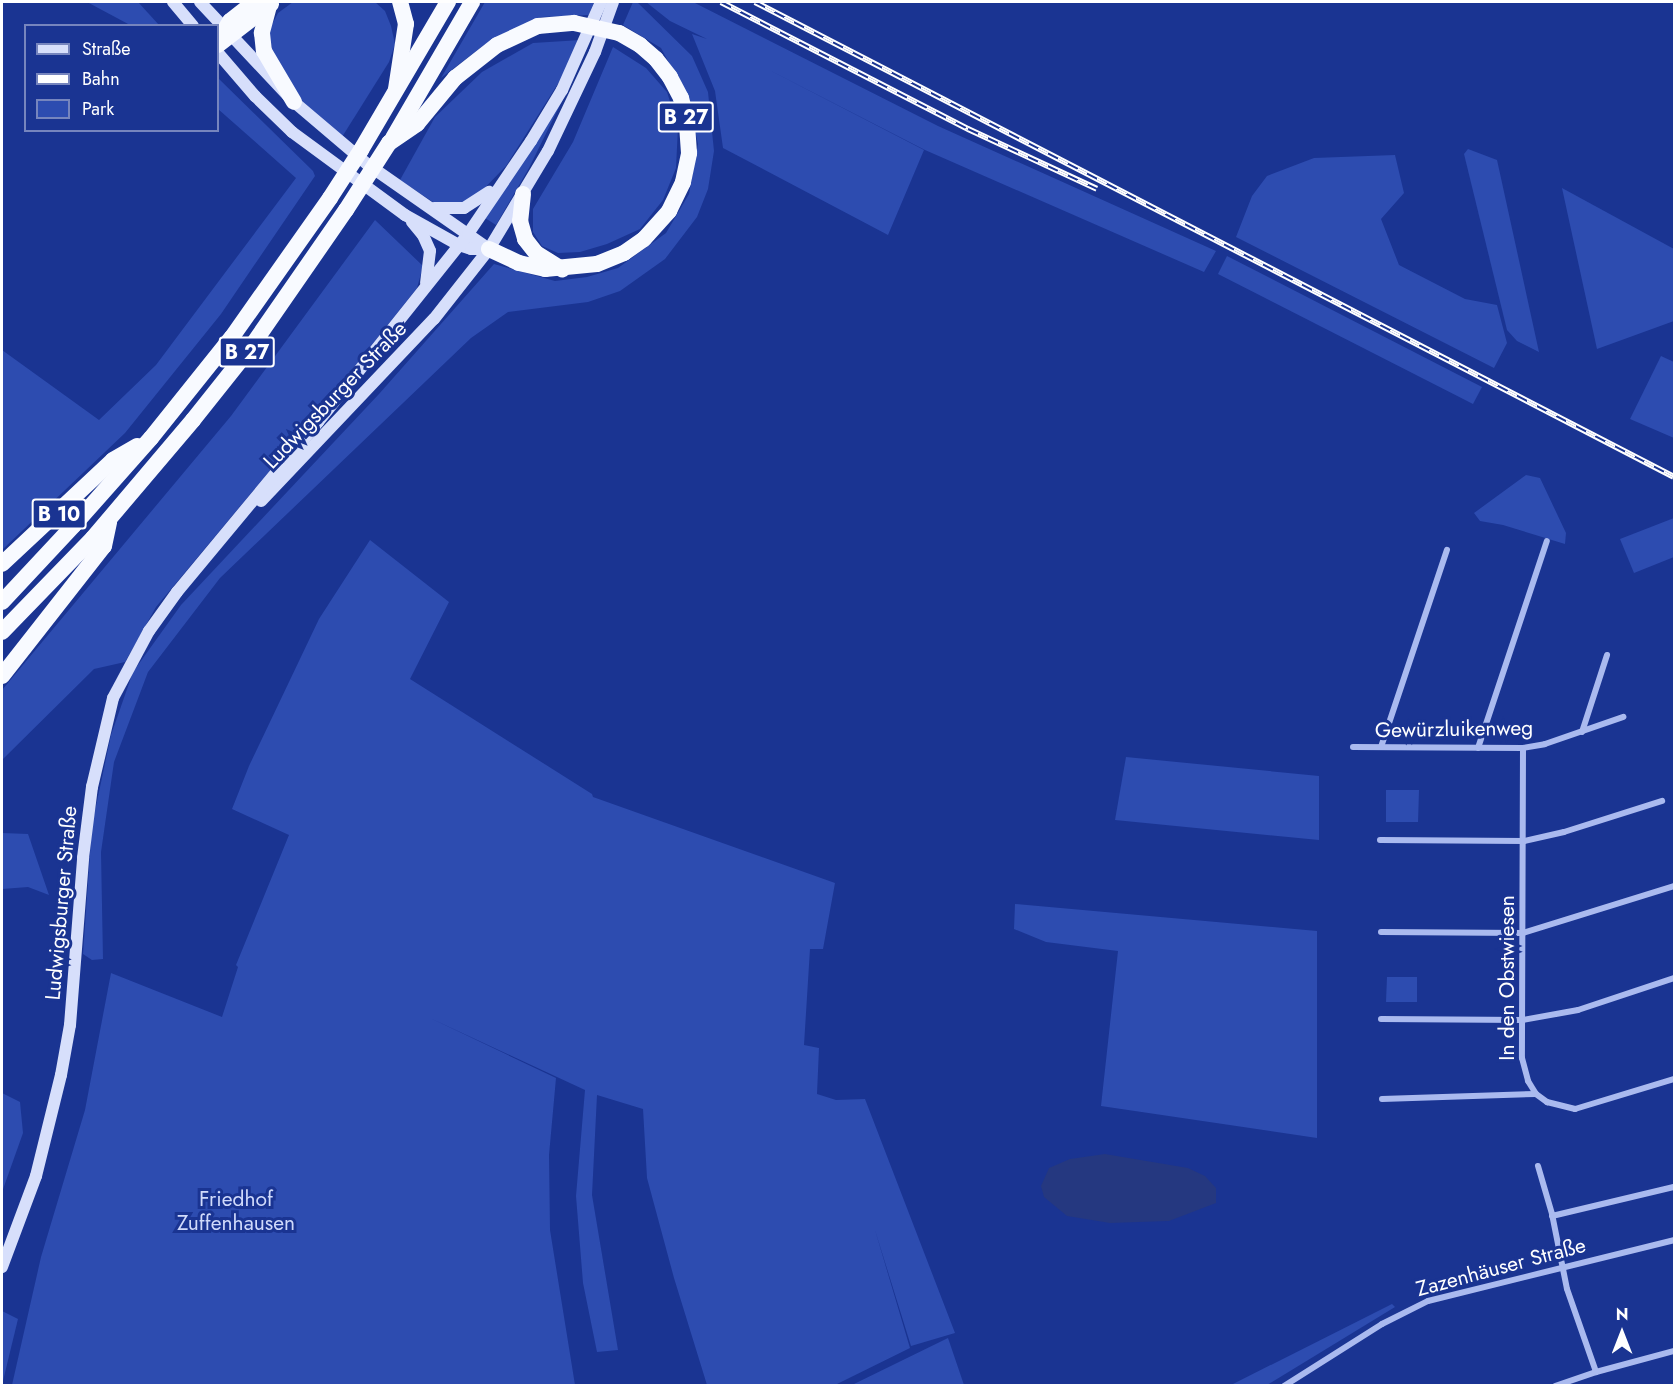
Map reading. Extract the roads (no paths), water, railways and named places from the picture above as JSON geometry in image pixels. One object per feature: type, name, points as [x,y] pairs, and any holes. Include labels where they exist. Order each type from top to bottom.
[{"type":"highway","name":"B 27","points":[[396,93],[398,60],[406,24],[400,2]]},
{"type":"highway","name":"B 27","points":[[2,602],[151,438],[232,337],[330,198],[396,93],[448,2]]},
{"type":"highway","name":"B 27","points":[[2,632],[110,518],[251,347],[389,144],[472,2]]},
{"type":"highway","points":[[222,38],[266,3]]},
{"type":"highway","points":[[266,3],[262,33],[264,51],[294,102]]},
{"type":"highway","name":"B 27","points":[[389,144],[417,124],[455,78],[497,45],[538,26],[574,23],[619,33],[656,59],[676,88],[687,122],[687,168],[681,188],[669,211],[644,240],[605,261],[563,270],[519,263],[489,249]]},
{"type":"highway","points":[[523,194],[520,221],[525,239],[536,252],[551,259],[563,270]]},
{"type":"highway","name":"B 10","points":[[2,564],[113,460],[151,438]]},
{"type":"highway","name":"B 27","points":[[2,676],[104,546],[110,518]]},
{"type":"main road","points":[[173,2],[191,24]]},
{"type":"main road","points":[[200,2],[213,24]]},
{"type":"main road","name":"Ludwigsburger Straße","points":[[2,1267],[36,1176],[62,1075],[70,1025],[92,787],[113,698],[149,631],[468,234],[562,90],[580,54],[601,2]]},
{"type":"main road","name":"Ludwigsburger Straße","points":[[202,563],[434,319],[489,249],[523,194],[572,102],[613,2]]},
{"type":"main road","points":[[222,38],[367,164],[489,249]]},
{"type":"main road","points":[[219,54],[255,96],[292,132],[405,215],[459,245],[471,249],[489,249]]},
{"type":"main road","points":[[430,208],[464,208],[501,186]]},
{"type":"main road","points":[[405,215],[423,234],[429,247],[430,268],[424,289]]},
{"type":"street","points":[[1479,748],[1547,541]]},
{"type":"street","points":[[1381,747],[1447,550]]},
{"type":"street","points":[[1581,732],[1607,655]]},
{"type":"street","name":"Gewürzluikenweg","points":[[1353,747],[1523,748],[1545,744],[1623,717]]},
{"type":"street","name":"In den Obstwiesen","points":[[1523,748],[1524,1071],[1536,1094]]},
{"type":"street","points":[[1380,840],[1524,841],[1564,832],[1662,801]]},
{"type":"street","points":[[1381,932],[1523,933],[1674,886]]},
{"type":"street","points":[[1381,1019],[1523,1020],[1578,1010],[1674,978]]},
{"type":"street","points":[[1382,1099],[1536,1094],[1556,1105],[1575,1109],[1674,1079]]},
{"type":"street","points":[[1538,1166],[1552,1216],[1567,1289],[1596,1371]]},
{"type":"street","points":[[1552,1216],[1674,1187]]},
{"type":"street","name":"Zazenhäuser Straße","points":[[1284,1386],[1382,1324],[1428,1301],[1674,1240]]},
{"type":"street","points":[[1555,1386],[1596,1371],[1674,1351]]},
{"type":"railway","points":[[721,2],[968,129],[1097,189]]},
{"type":"railway","points":[[755,2],[1674,477]]},
{"type":"park label","name":"Friedhof Zuffenhausen","points":[[236,1211]]}]
